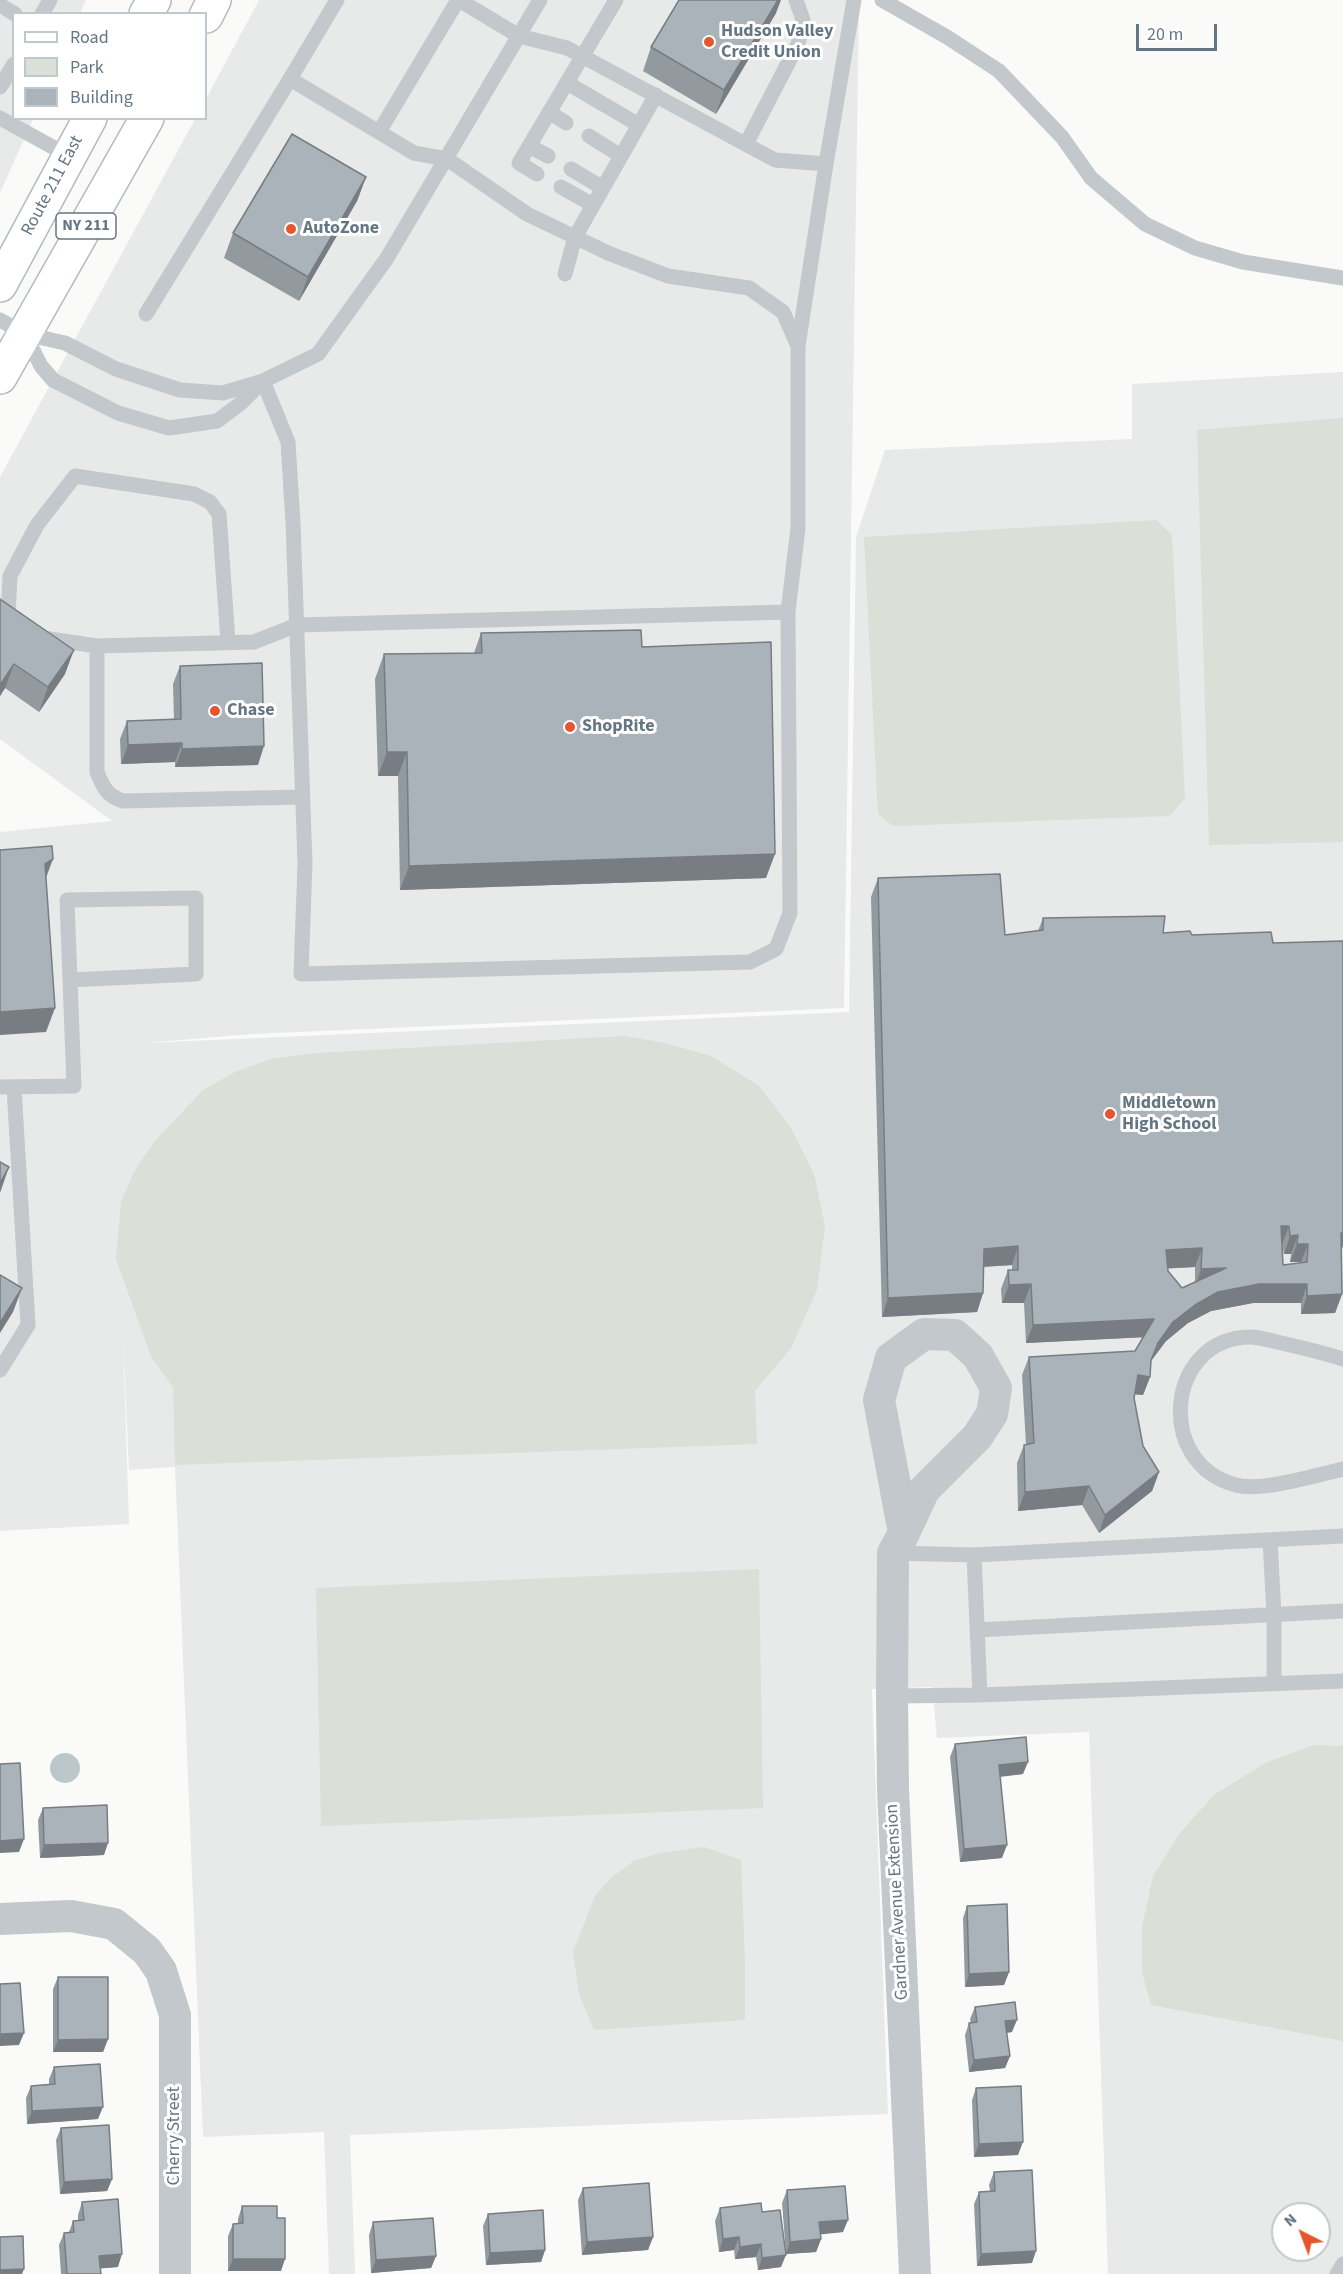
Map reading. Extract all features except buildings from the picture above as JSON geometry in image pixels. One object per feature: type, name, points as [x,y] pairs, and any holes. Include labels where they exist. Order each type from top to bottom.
[{"type":"main road","points":[[207,14],[214,0]]},
{"type":"main road","name":"Route 211 East","points":[[0,285],[89,120]]},
{"type":"main road","name":"NY 211","points":[[0,377],[12,327],[146,120]]},
{"type":"street","name":"Gardner Avenue Extension","points":[[898,1543],[924,1490],[977,1437],[992,1414],[996,1388],[978,1356],[955,1335],[924,1334],[891,1358],[879,1400],[894,1487],[898,1543],[892,1696],[894,1801],[915,2274]]},
{"type":"street","name":"Cherry Street","points":[[0,1919],[71,1916],[114,1924],[147,1951],[161,1971],[175,2015],[175,2274]]},
{"type":"lane","points":[[146,314],[337,0]]},
{"type":"lane","points":[[378,132],[459,0],[519,36],[567,48],[583,56],[775,160],[826,164]]},
{"type":"lane","points":[[12,327],[65,343],[116,369],[180,390],[223,393],[263,381],[318,354],[387,258],[540,0]]},
{"type":"lane","points":[[537,174],[519,163],[616,0]]},
{"type":"lane","points":[[746,144],[798,44],[803,20],[796,0]]},
{"type":"lane","points":[[263,381],[288,442],[305,863],[301,974],[750,962],[776,949],[790,913],[788,612],[798,528],[798,346],[854,0]]},
{"type":"lane","points":[[882,0],[947,37],[999,71],[1062,138],[1091,178],[1145,224],[1195,248],[1243,262],[1343,278]]},
{"type":"lane","points":[[0,87],[12,67]]},
{"type":"lane","points":[[290,79],[414,153],[447,159],[527,214],[608,253],[668,276],[749,288],[783,312],[798,346]]},
{"type":"lane","points":[[567,83],[639,125]]},
{"type":"lane","points":[[566,274],[575,237],[656,95]]},
{"type":"lane","points":[[549,112],[566,123]]},
{"type":"lane","points":[[0,118],[69,156]]},
{"type":"lane","points":[[589,136],[621,156]]},
{"type":"lane","points":[[529,146],[548,156]]},
{"type":"lane","points":[[571,169],[603,188]]},
{"type":"lane","points":[[561,187],[593,205]]},
{"type":"lane","points":[[12,327],[53,380],[118,413],[169,428],[217,421],[241,403],[263,381]]},
{"type":"lane","points":[[228,642],[219,514],[210,502],[194,494],[75,476],[37,525],[10,576],[8,616],[25,636],[97,646],[255,642],[297,625],[788,612]]},
{"type":"lane","points":[[97,646],[98,772],[104,789],[114,798],[123,801],[302,797]]},
{"type":"lane","points":[[0,1370],[28,1325],[7,1087],[74,1086],[70,980],[67,900],[196,898],[196,974],[70,980]]},
{"type":"lane","points":[[1343,1359],[1323,1352],[1251,1337],[1235,1339],[1206,1354],[1195,1366],[1186,1380],[1179,1411],[1180,1428],[1194,1459],[1221,1480],[1237,1486],[1254,1488],[1343,1469]]},
{"type":"lane","points":[[898,1543],[974,1555],[1343,1536]]},
{"type":"lane","points":[[1270,1540],[1274,1614],[1274,1683]]},
{"type":"lane","points":[[974,1555],[980,1695]]},
{"type":"lane","points":[[977,1630],[1343,1611]]},
{"type":"lane","points":[[892,1696],[980,1695],[1343,1681]]},
{"type":"lane","points":[[1337,2274],[1343,2264]]},
{"type":"shaded area","points":[[0,0],[86,0],[80,12],[12,12],[12,120],[33,120],[0,193]]},
{"type":"shaded area","points":[[259,0],[859,0],[844,1008],[253,1034],[144,1043],[849,1012],[856,537],[885,450],[1132,439],[1132,384],[1343,372],[1343,2274],[1108,2274],[1089,1732],[937,1738],[932,1687],[872,1689],[888,2114],[350,2135],[355,2274],[329,2274],[324,2132],[203,2137],[175,1467],[129,1470],[123,1336],[129,1524],[0,1531],[0,832],[112,821],[0,739],[0,477],[194,120],[207,120],[207,97]]},
{"type":"shaded area","points":[[65,1753],[76,1757],[80,1768],[76,1779],[65,1783],[54,1779],[50,1768],[54,1757]]},
{"type":"green space","points":[[1343,418],[1343,842],[1209,845],[1197,430]]},
{"type":"green space","points":[[1156,520],[1172,535],[1185,798],[1170,816],[893,826],[878,814],[864,537]]},
{"type":"green space","points":[[625,1036],[665,1043],[711,1056],[759,1086],[791,1128],[814,1174],[825,1226],[817,1290],[791,1348],[755,1391],[757,1444],[175,1465],[173,1387],[151,1356],[116,1259],[121,1202],[134,1172],[154,1142],[203,1090],[235,1072],[270,1059],[316,1053]]},
{"type":"green space","points":[[759,1569],[763,1808],[321,1826],[316,1588]]},
{"type":"green space","points":[[1314,1745],[1343,1746],[1343,2041],[1151,2005],[1142,1972],[1142,1927],[1153,1876],[1180,1833],[1214,1795],[1267,1762]]},
{"type":"green space","points":[[704,1847],[741,1860],[745,2020],[594,2030],[579,1994],[573,1952],[595,1896],[611,1878],[634,1861],[659,1853]]},
{"type":"place","name":"Hudson Valley Credit Union","points":[[709,42]]},
{"type":"place","name":"AutoZone","points":[[291,229]]},
{"type":"place","name":"Chase","points":[[215,711]]},
{"type":"place","name":"ShopRite","points":[[570,727]]},
{"type":"place","name":"Middletown High School","points":[[1110,1114]]}]
